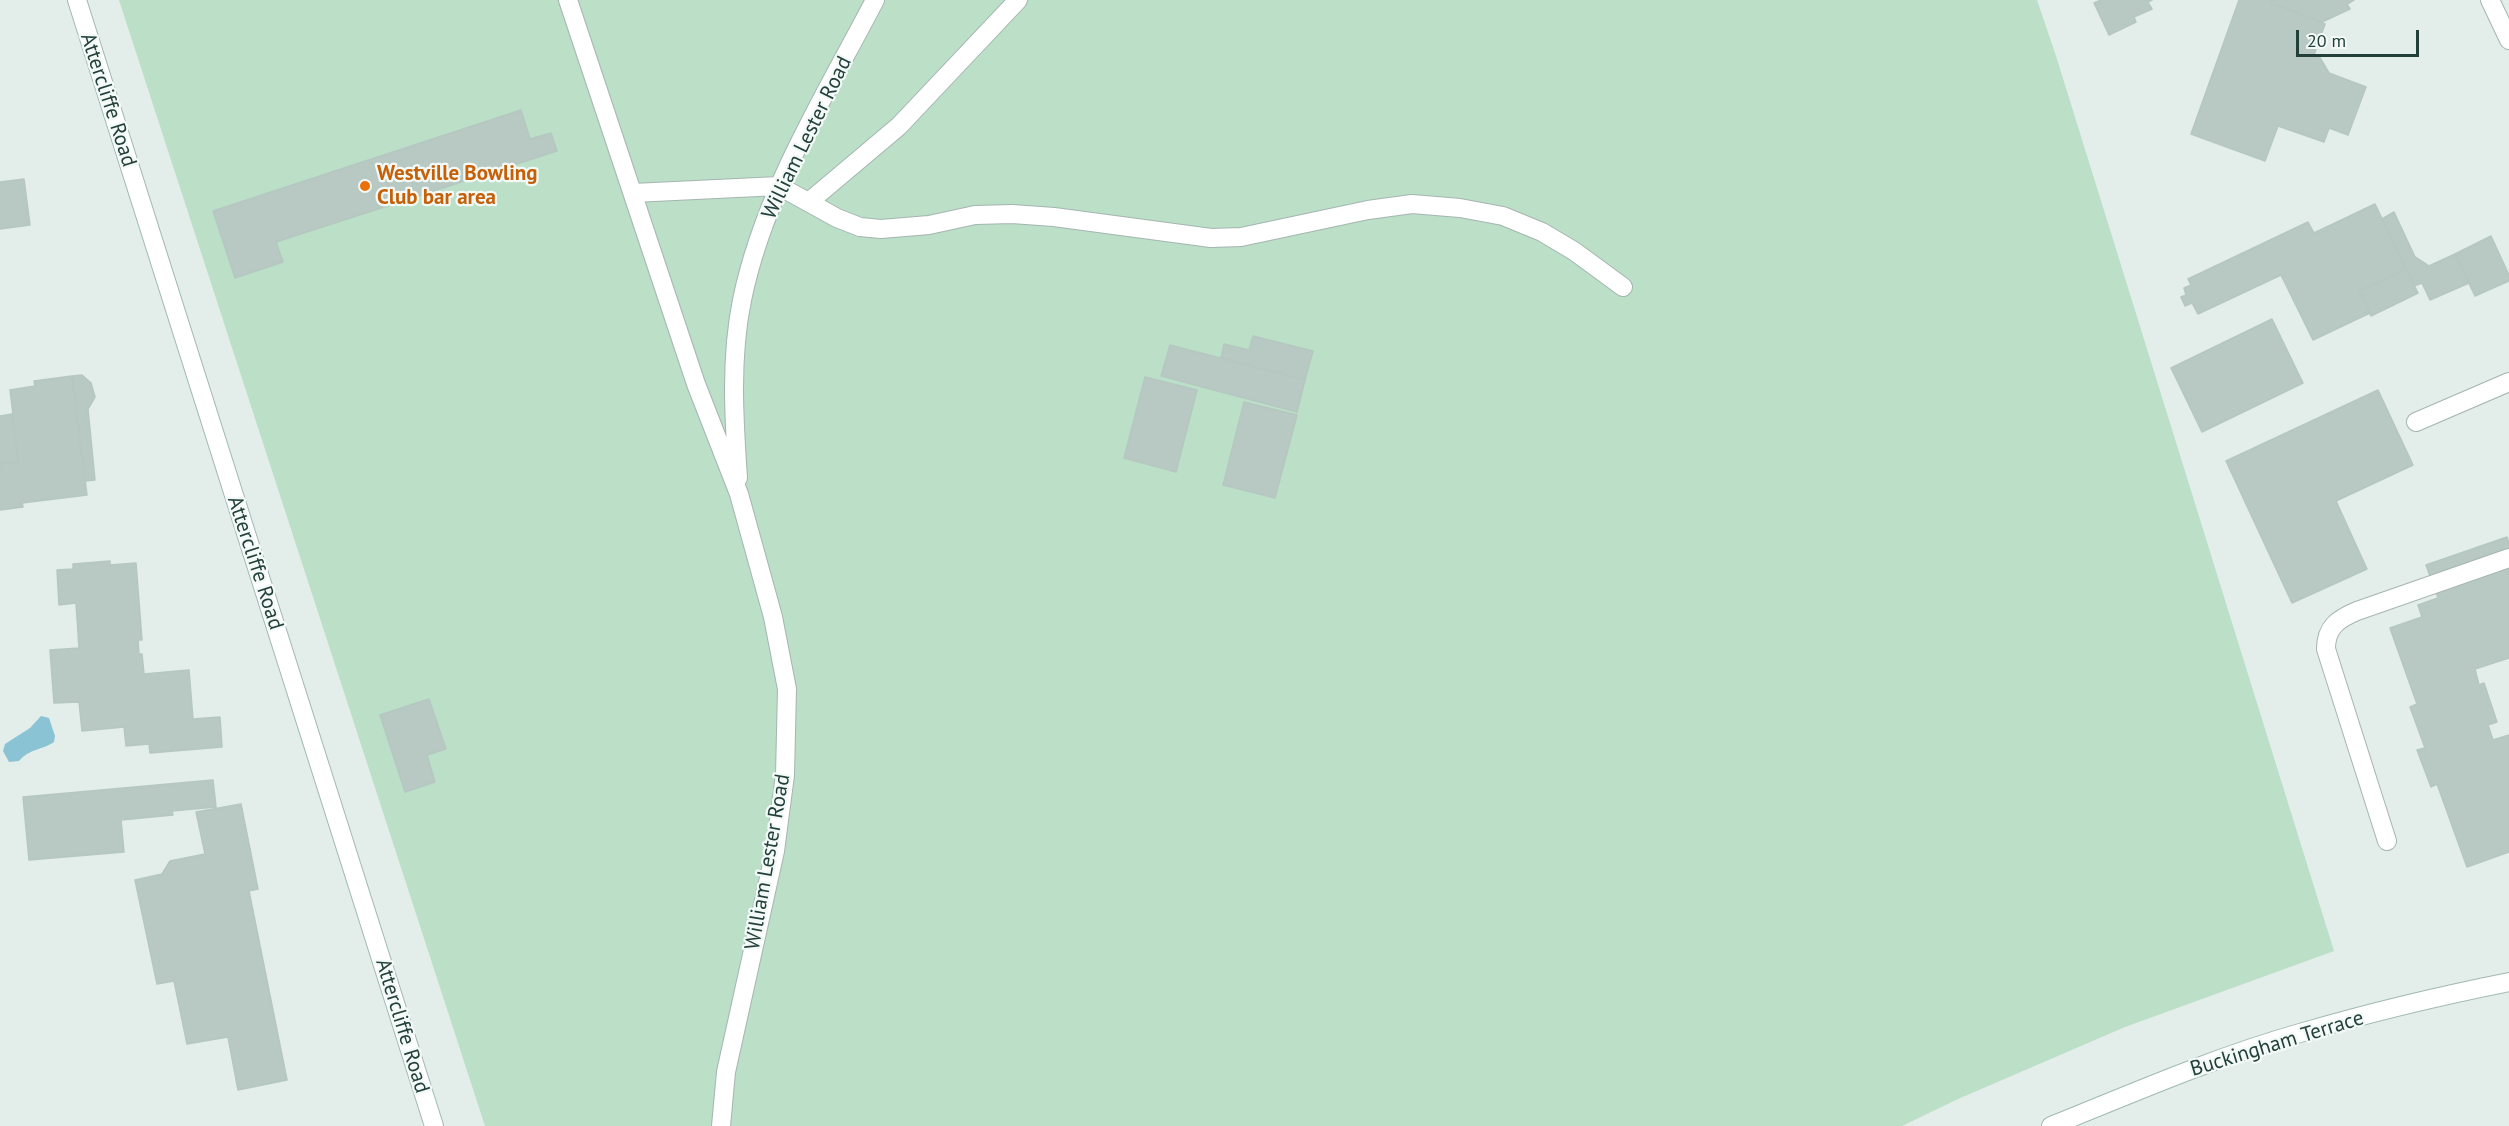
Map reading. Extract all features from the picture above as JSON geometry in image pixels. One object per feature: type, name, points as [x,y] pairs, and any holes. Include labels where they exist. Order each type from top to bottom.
[{"type":"main road","name":"Attercliffe Road","points":[[77,0],[427,1121]]},
{"type":"main road","name":"William Lester Road","points":[[568,0],[596,91],[633,193],[696,384],[739,494],[781,650],[787,689],[788,724],[785,775],[775,851],[726,1072],[721,1126]]},
{"type":"main road","name":"William Lester Road","points":[[739,494],[734,402],[737,337],[751,261],[778,186],[875,0]]},
{"type":"main road","points":[[810,201],[898,126],[1018,0]]},
{"type":"main road","points":[[2490,0],[2509,40]]},
{"type":"main road","points":[[633,193],[778,186],[810,201],[837,218],[860,226],[881,229],[929,225],[975,215],[1012,214],[1054,217],[1211,238],[1241,237],[1368,210],[1412,204],[1460,208],[1503,216],[1542,232],[1574,251],[1623,287]]},
{"type":"main road","points":[[2416,422],[2509,382]]},
{"type":"main road","points":[[2387,842],[2326,649],[2328,632],[2336,622],[2357,611],[2509,558]]},
{"type":"main road","name":"Buckingham Terrace","points":[[2051,1126],[2198,1067],[2298,1033],[2509,982]]},
{"type":"green space","points":[[119,0],[2037,0],[2334,951],[2125,1027],[1958,1099],[1902,1126],[485,1126]]},
{"type":"water","points":[[41,716],[49,718],[55,736],[54,742],[27,754],[19,761],[9,762],[3,751],[5,744],[30,728]]},
{"type":"building","points":[[2101,0],[2152,0],[2148,2],[2152,9],[2134,17],[2136,22],[2109,35],[2094,3]]},
{"type":"building","points":[[2239,0],[2272,0],[2271,3],[2325,24],[2314,55],[2319,56],[2329,73],[2366,87],[2348,135],[2329,128],[2324,142],[2278,126],[2265,161],[2191,134]]},
{"type":"building","points":[[2272,0],[2354,0],[2347,4],[2350,9],[2322,22],[2271,3]]},
{"type":"building","points":[[521,110],[530,139],[551,133],[557,151],[276,242],[283,262],[235,278],[213,211]]},
{"type":"building","points":[[24,179],[30,225],[0,229],[0,182]]},
{"type":"building","points":[[2375,204],[2406,269],[2359,291],[2370,313],[2313,340],[2281,275],[2198,314],[2192,303],[2185,306],[2181,297],[2186,295],[2184,288],[2191,285],[2188,279],[2308,222],[2314,233]]},
{"type":"building","points":[[2394,212],[2415,257],[2429,266],[2455,254],[2469,283],[2430,300],[2422,283],[2414,286],[2382,219]]},
{"type":"building","points":[[2491,236],[2509,275],[2509,281],[2475,296],[2455,254]]},
{"type":"building","points":[[2406,269],[2418,293],[2371,316],[2359,291]]},
{"type":"building","points":[[2272,319],[2303,383],[2202,432],[2171,368]]},
{"type":"building","points":[[1253,336],[1313,351],[1305,380],[1221,358],[1224,344],[1249,350]]},
{"type":"building","points":[[1170,345],[1305,380],[1297,412],[1161,376]]},
{"type":"building","points":[[82,375],[91,383],[95,397],[88,409],[95,480],[85,481],[72,376]]},
{"type":"building","points":[[72,376],[87,495],[22,503],[23,507],[0,510],[0,464],[19,462],[10,390],[35,386],[34,381]]},
{"type":"building","points":[[1145,377],[1197,390],[1176,472],[1124,458]]},
{"type":"building","points":[[2378,390],[2413,465],[2336,501],[2367,569],[2292,603],[2226,461]]},
{"type":"building","points":[[1244,402],[1297,415],[1275,498],[1223,485]]},
{"type":"building","points":[[12,414],[19,462],[0,464],[0,416]]},
{"type":"building","points":[[2507,537],[2509,544],[2509,658],[2475,669],[2479,685],[2484,683],[2497,722],[2488,725],[2493,740],[2509,735],[2509,852],[2467,867],[2437,784],[2431,787],[2417,750],[2425,748],[2410,707],[2417,704],[2390,628],[2422,617],[2418,605],[2438,598],[2426,565]]},
{"type":"building","points":[[110,561],[110,565],[136,563],[142,640],[138,640],[139,654],[142,654],[144,674],[189,670],[193,719],[220,717],[222,747],[150,753],[149,744],[126,746],[124,727],[82,731],[79,702],[54,703],[50,650],[79,648],[76,603],[59,605],[57,570],[73,569],[73,564]]},
{"type":"building","points":[[429,699],[446,749],[427,755],[435,782],[405,792],[380,715]]},
{"type":"building","points":[[213,780],[216,807],[172,811],[173,815],[121,820],[124,852],[29,860],[23,797]]},
{"type":"building","points":[[241,804],[258,889],[249,891],[287,1080],[238,1090],[228,1037],[187,1044],[174,981],[157,984],[135,880],[162,874],[170,861],[205,854],[196,812]]},
{"type":"place","name":"Westville Bowling Club bar area","points":[[365,186]]}]
